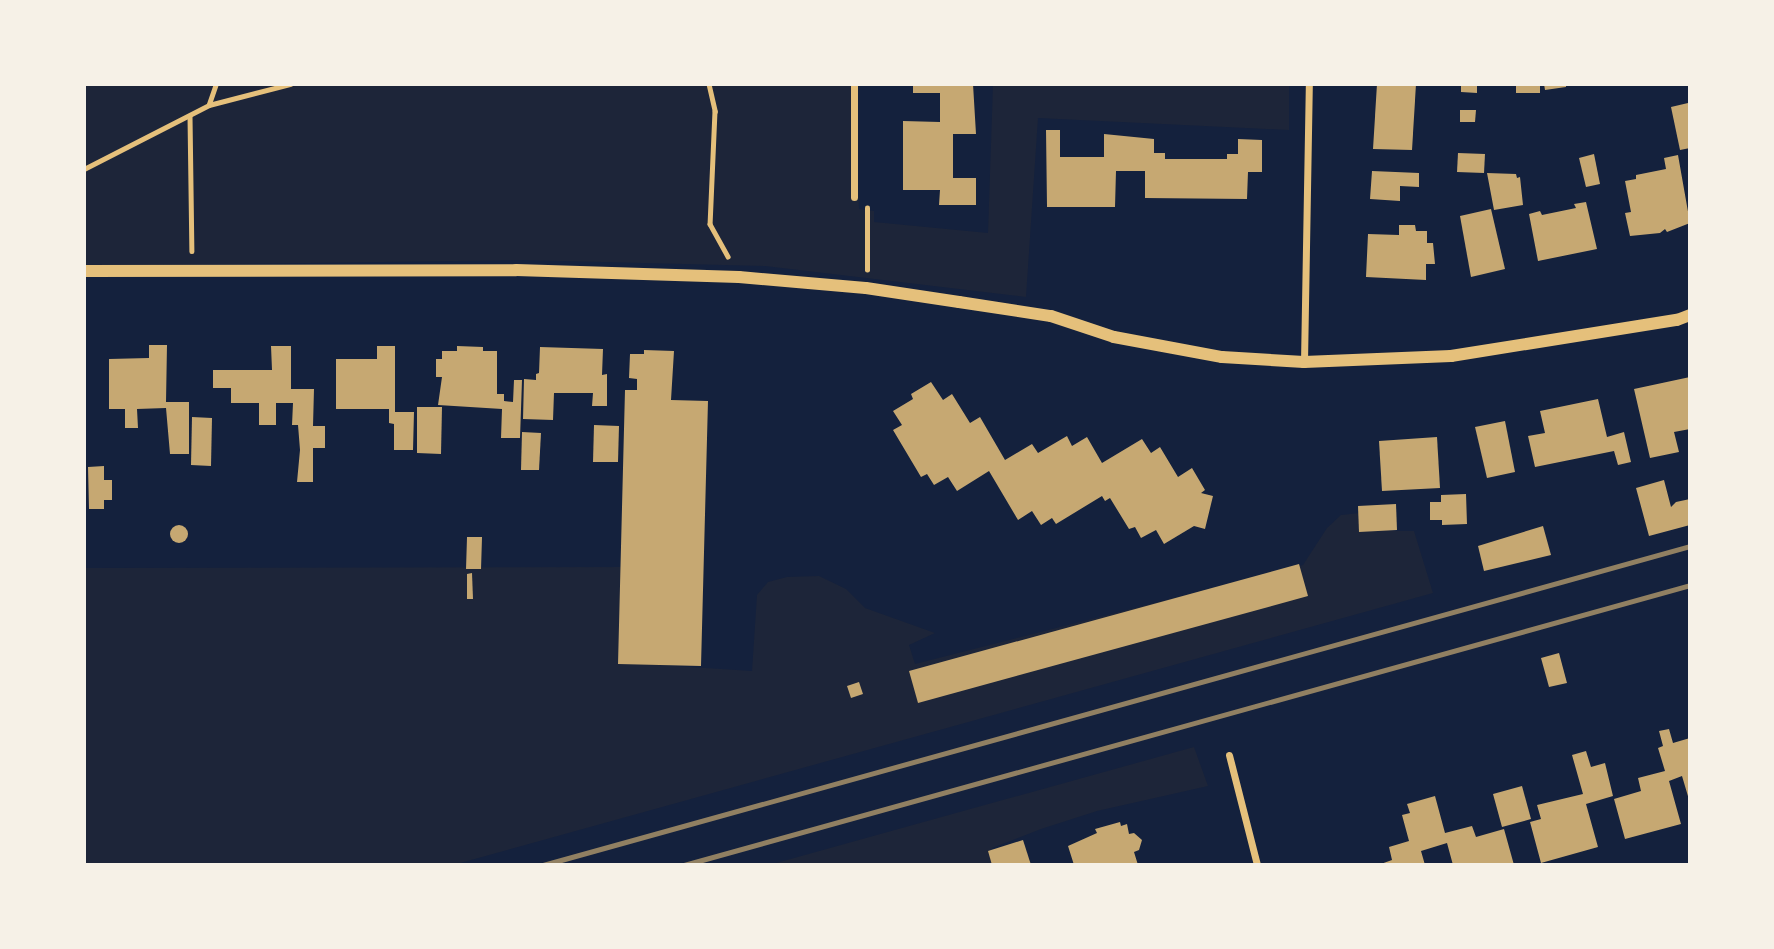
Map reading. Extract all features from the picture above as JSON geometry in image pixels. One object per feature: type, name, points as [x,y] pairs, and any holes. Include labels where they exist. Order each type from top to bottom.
[{"type":"street","points":[[854,84],[854,197]]},
{"type":"street","points":[[1304,362],[1309,84]]},
{"type":"street","points":[[84,271],[516,270],[739,277],[866,288],[1051,316],[1114,338],[1222,357],[1304,362],[1451,356],[1677,320],[1690,315]]},
{"type":"street","points":[[1229,755],[1258,865]]},
{"type":"path","points":[[209,105],[216,84]]},
{"type":"path","points":[[84,169],[209,105],[289,84]]},
{"type":"path","points":[[709,84],[715,111],[710,223],[739,277]]},
{"type":"path","points":[[190,116],[192,270]]},
{"type":"path","points":[[854,197],[867,196],[866,288]]},
{"type":"shaded area","points":[[84,84],[854,84],[859,209],[874,211],[874,222],[988,233],[993,84],[1289,84],[1289,130],[1038,118],[1026,297],[765,266],[521,260],[84,266]]},
{"type":"shaded area","points":[[1360,513],[1391,531],[1414,531],[1433,593],[453,865],[84,865],[84,568],[631,567],[629,663],[752,671],[757,595],[768,582],[787,577],[819,576],[846,589],[865,608],[935,633],[909,645],[915,664],[1303,565],[1327,528],[1341,515]]},
{"type":"shaded area","points":[[1194,747],[1208,786],[1097,811],[1041,829],[992,848],[1000,865],[769,865]]},
{"type":"building","points":[[913,84],[973,84],[976,134],[953,134],[953,178],[976,178],[976,205],[939,205],[940,190],[903,190],[903,121],[940,122],[940,93],[913,93]]},
{"type":"building","points":[[1377,84],[1416,84],[1412,150],[1373,149]]},
{"type":"building","points":[[1461,84],[1477,84],[1477,93],[1461,92]]},
{"type":"building","points":[[1516,84],[1540,84],[1540,93],[1516,93]]},
{"type":"building","points":[[1544,84],[1566,84],[1566,87],[1545,90]]},
{"type":"building","points":[[1688,103],[1690,148],[1680,150],[1671,107]]},
{"type":"building","points":[[1460,110],[1476,110],[1475,122],[1460,122]]},
{"type":"building","points":[[1046,130],[1060,130],[1060,157],[1104,157],[1104,134],[1154,139],[1154,153],[1165,153],[1165,159],[1227,159],[1227,154],[1238,154],[1238,139],[1262,140],[1262,172],[1248,172],[1247,199],[1145,198],[1145,171],[1116,171],[1115,207],[1047,207]]},
{"type":"building","points":[[1458,153],[1485,154],[1484,173],[1457,172]]},
{"type":"building","points":[[1594,154],[1600,184],[1586,187],[1579,158]]},
{"type":"building","points":[[1678,155],[1690,223],[1667,232],[1665,229],[1660,233],[1630,236],[1625,213],[1631,212],[1625,181],[1636,179],[1636,175],[1666,169],[1664,158]]},
{"type":"building","points":[[1372,171],[1419,173],[1419,187],[1400,186],[1400,201],[1370,199]]},
{"type":"building","points":[[1487,173],[1516,174],[1517,178],[1520,177],[1523,205],[1494,210]]},
{"type":"building","points":[[1586,202],[1597,249],[1538,261],[1529,214],[1540,211],[1542,215],[1576,208],[1574,204]]},
{"type":"building","points":[[1491,209],[1505,269],[1471,277],[1460,216]]},
{"type":"building","points":[[1399,225],[1415,225],[1416,231],[1427,231],[1427,243],[1433,243],[1435,264],[1426,264],[1426,280],[1366,277],[1368,234],[1399,235]]},
{"type":"building","points":[[149,345],[167,345],[166,402],[189,402],[189,454],[170,454],[166,408],[137,409],[138,428],[125,428],[125,409],[109,409],[109,359],[149,358]]},
{"type":"building","points":[[271,346],[291,346],[291,389],[314,389],[313,426],[325,426],[325,448],[313,448],[313,482],[297,482],[300,450],[298,425],[292,425],[293,403],[276,403],[276,425],[259,425],[259,403],[231,403],[231,388],[213,388],[213,370],[272,370]]},
{"type":"building","points":[[377,346],[395,346],[395,412],[414,412],[413,450],[394,450],[394,424],[389,423],[389,409],[336,409],[336,359],[377,359]]},
{"type":"building","points":[[457,346],[483,347],[483,351],[497,351],[497,394],[504,394],[504,401],[513,402],[514,380],[522,380],[520,438],[501,438],[502,409],[438,405],[442,377],[436,377],[436,359],[442,359],[442,351],[457,351]]},
{"type":"building","points":[[540,347],[603,349],[602,375],[607,374],[607,406],[592,406],[593,393],[554,393],[553,420],[523,419],[524,379],[536,380],[536,374],[539,373]]},
{"type":"building","points":[[644,350],[674,351],[671,400],[708,401],[701,666],[618,664],[625,390],[637,390],[637,379],[629,378],[630,354],[644,354]]},
{"type":"building","points":[[1690,377],[1690,429],[1674,432],[1679,452],[1650,458],[1634,389]]},
{"type":"building","points":[[931,382],[943,400],[952,394],[970,423],[980,417],[1005,460],[1032,444],[1038,453],[1067,436],[1072,446],[1087,437],[1102,463],[1142,439],[1151,453],[1160,447],[1178,477],[1192,468],[1205,490],[1201,493],[1213,496],[1205,529],[1194,526],[1164,544],[1156,530],[1141,538],[1135,527],[1129,529],[1110,498],[1105,501],[1102,496],[1056,524],[1052,518],[1041,525],[1032,511],[1018,520],[989,471],[957,491],[948,477],[934,485],[927,474],[921,477],[893,430],[902,425],[893,411],[913,399],[911,394]]},
{"type":"building","points":[[1598,399],[1607,437],[1624,432],[1631,462],[1618,465],[1614,451],[1535,467],[1528,436],[1545,433],[1540,411]]},
{"type":"building","points":[[417,407],[442,407],[441,454],[417,453]]},
{"type":"building","points":[[192,417],[212,418],[211,466],[191,465]]},
{"type":"building","points":[[1505,421],[1515,472],[1487,478],[1475,427]]},
{"type":"building","points":[[594,425],[619,426],[618,462],[593,462]]},
{"type":"building","points":[[522,432],[541,433],[539,470],[521,470]]},
{"type":"building","points":[[1437,437],[1440,488],[1382,491],[1379,441]]},
{"type":"building","points":[[104,466],[104,480],[112,480],[112,500],[104,500],[104,509],[89,509],[88,467]]},
{"type":"building","points":[[1664,480],[1671,507],[1676,502],[1690,499],[1690,525],[1649,536],[1636,488]]},
{"type":"building","points":[[1466,494],[1467,524],[1442,525],[1442,520],[1430,520],[1430,502],[1441,502],[1441,495]]},
{"type":"building","points":[[1396,504],[1397,530],[1359,532],[1358,506]]},
{"type":"building","points":[[179,525],[185,528],[188,534],[185,540],[179,543],[173,540],[170,534],[173,528]]},
{"type":"building","points":[[1543,526],[1551,555],[1484,571],[1478,546]]},
{"type":"building","points":[[467,537],[482,537],[481,569],[466,569]]},
{"type":"building","points":[[1299,564],[1308,596],[918,703],[909,671]]},
{"type":"building","points":[[472,573],[473,599],[467,599],[467,574]]},
{"type":"building","points":[[1559,653],[1567,683],[1549,687],[1541,658]]},
{"type":"building","points":[[859,682],[863,694],[851,698],[847,686]]},
{"type":"building","points":[[1669,729],[1673,743],[1690,738],[1690,803],[1682,776],[1669,781],[1681,824],[1625,839],[1614,799],[1641,791],[1638,778],[1665,771],[1658,748],[1663,746],[1659,731]]},
{"type":"building","points":[[1586,751],[1591,767],[1605,763],[1613,796],[1586,804],[1598,847],[1541,863],[1530,822],[1541,819],[1537,805],[1583,794],[1572,755]]},
{"type":"building","points":[[1522,786],[1531,819],[1502,827],[1493,794]]},
{"type":"building","points":[[1435,796],[1445,833],[1472,826],[1476,837],[1504,829],[1514,865],[1453,865],[1447,843],[1421,851],[1425,865],[1378,865],[1392,860],[1389,847],[1409,841],[1402,815],[1410,813],[1407,804]]},
{"type":"building","points":[[1120,822],[1121,826],[1127,824],[1129,834],[1134,833],[1142,840],[1139,850],[1134,852],[1138,865],[1074,865],[1068,846],[1097,833],[1095,829]]},
{"type":"building","points":[[1023,840],[1031,865],[992,865],[988,851]]},
{"type":"railway","points":[[543,865],[1690,546]]},
{"type":"railway","points":[[684,865],[1690,585]]}]
